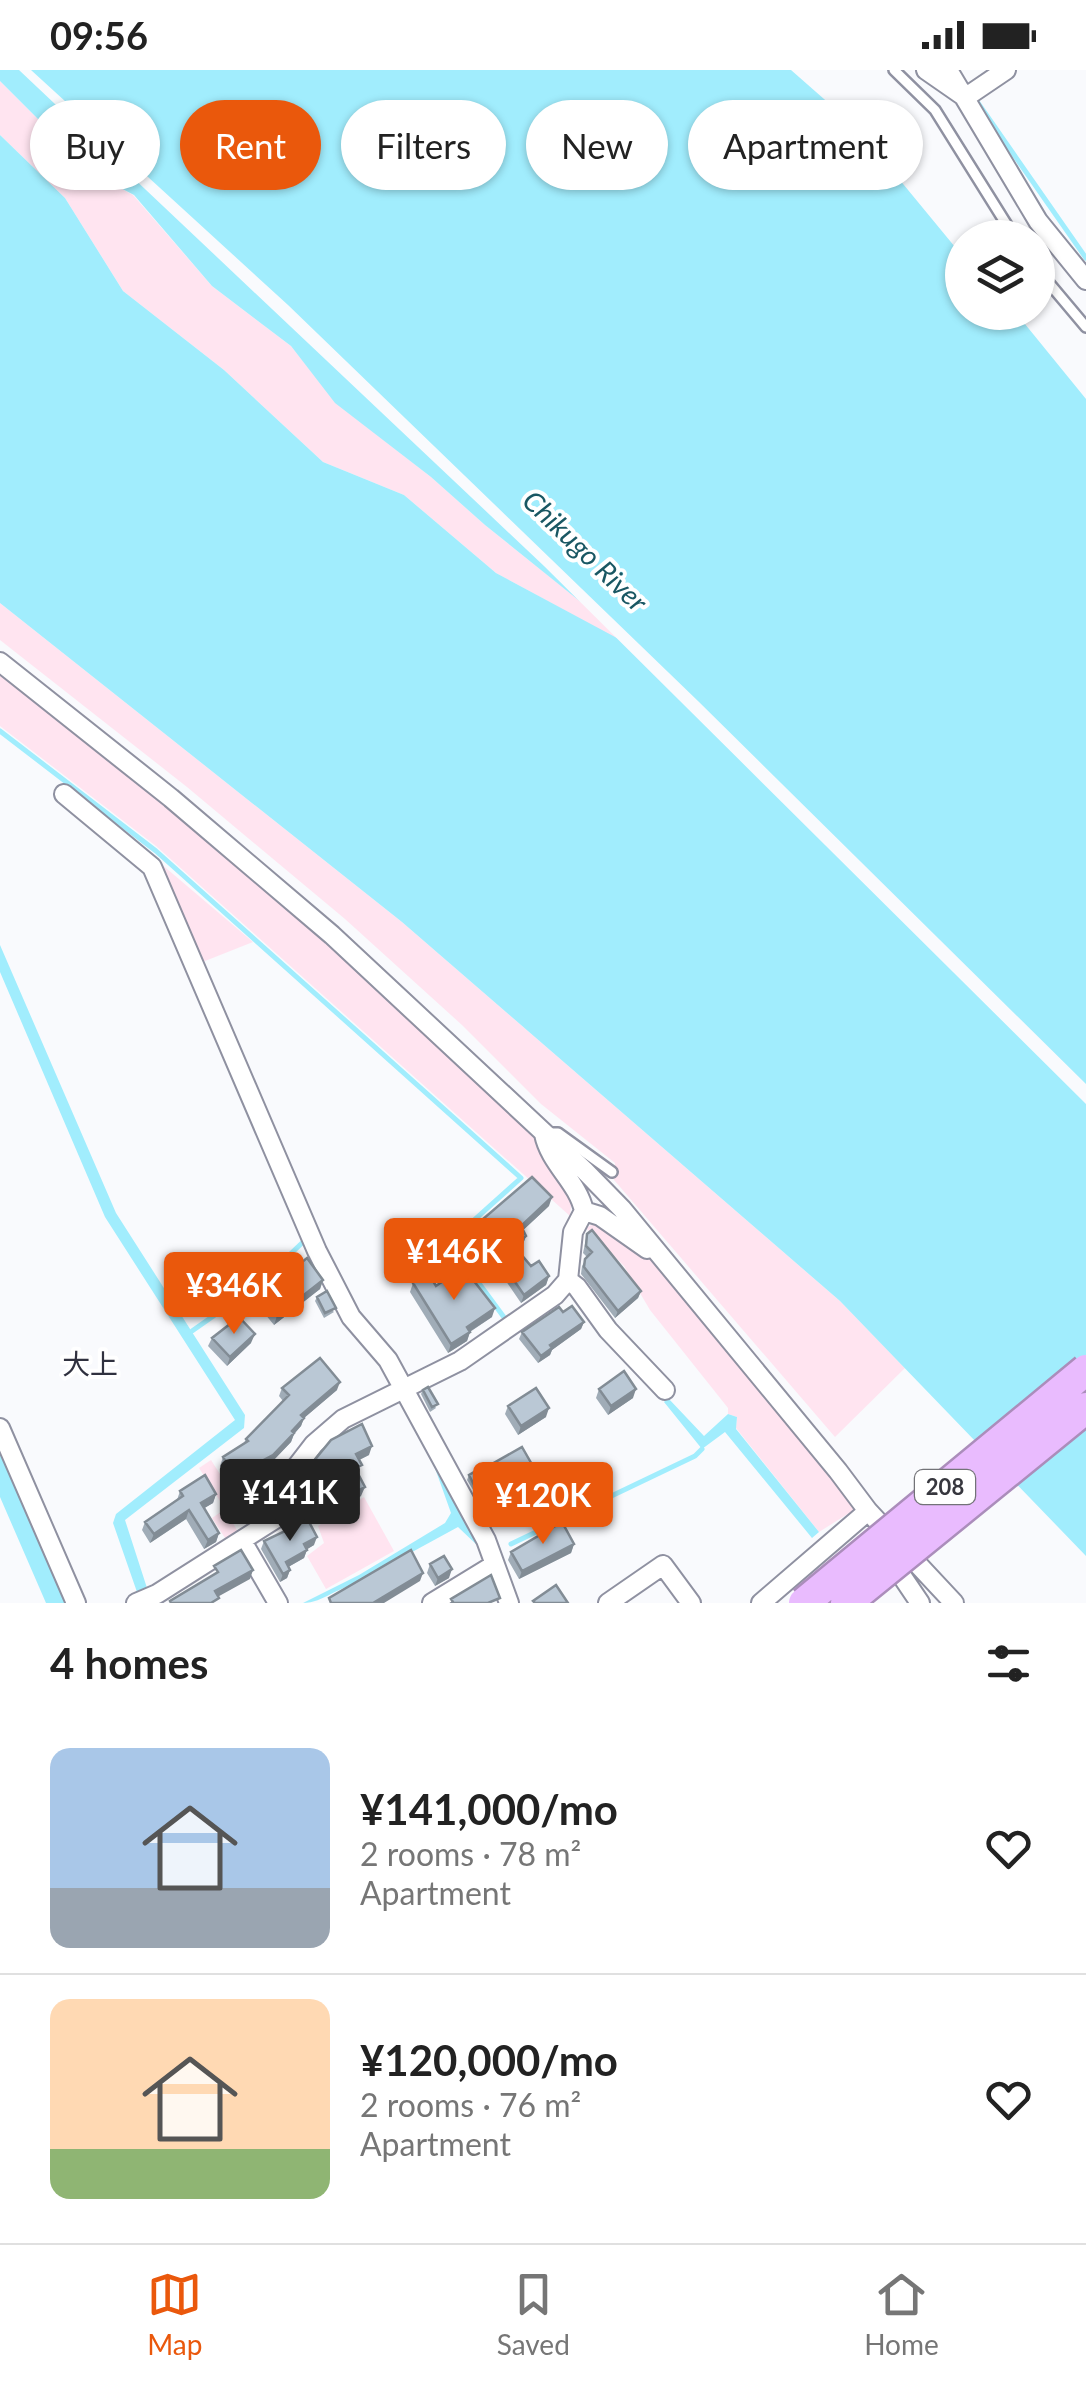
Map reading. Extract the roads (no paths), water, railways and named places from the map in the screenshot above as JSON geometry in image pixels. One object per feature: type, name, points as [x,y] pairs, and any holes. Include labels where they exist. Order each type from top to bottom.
[{"type":"highway","name":"208","points":[[804,1603],[1086,1370]]},
{"type":"highway","name":"208","points":[[846,1603],[1086,1408]]},
{"type":"street","points":[[926,70],[962,95],[972,93],[1006,70]]},
{"type":"street","points":[[948,70],[1038,220],[1086,280]]},
{"type":"street","points":[[0,662],[171,798],[332,935],[448,1040],[622,1209],[868,1511],[954,1603]]},
{"type":"street","points":[[64,794],[152,867],[316,1252],[351,1317],[388,1360],[486,1540],[509,1603]]},
{"type":"street","points":[[544,1133],[548,1153],[576,1190],[584,1212]]},
{"type":"street","points":[[584,1212],[600,1216],[656,1254]]},
{"type":"street","points":[[136,1603],[242,1541],[292,1506],[298,1494],[298,1466],[314,1444],[342,1419],[460,1361],[555,1296],[568,1280],[572,1232],[584,1212]]},
{"type":"street","points":[[568,1280],[608,1330],[665,1390]]},
{"type":"street","points":[[0,1428],[76,1603]]},
{"type":"street","points":[[761,1603],[868,1511]]},
{"type":"street","points":[[868,1511],[890,1558],[920,1603]]},
{"type":"street","points":[[242,1541],[278,1603]]},
{"type":"street","points":[[432,1603],[494,1565]]},
{"type":"street","points":[[608,1603],[663,1565],[691,1603]]},
{"type":"lane","points":[[894,70],[934,110],[1003,220]]},
{"type":"lane","points":[[1055,291],[1086,328]]},
{"type":"lane","points":[[544,1133],[558,1133],[612,1172]]},
{"type":"water","name":"Chikugo River","points":[[0,70],[791,70],[825,100],[688,100],[688,190],[908,190],[945,235],[945,330],[1030,330],[1086,399],[1086,1556],[840,1301],[402,922],[0,603],[0,135],[30,164],[30,190],[57,190],[65,198],[123,291],[224,370],[323,462],[404,495],[496,573],[643,652],[335,403],[291,346],[212,286],[134,195],[124,190],[160,190],[160,100],[30,100],[30,111],[0,81]]},
{"type":"water","points":[[0,945],[116,1213],[245,1415],[244,1428],[125,1520],[147,1588],[137,1592],[113,1523],[116,1514],[235,1420],[105,1217],[0,972]]},
{"type":"water","points":[[668,1398],[704,1436],[728,1414],[737,1417],[736,1429],[819,1532],[812,1538],[725,1432],[702,1449],[664,1402]]},
{"type":"water","points":[[0,1450],[66,1603],[46,1603],[0,1497]]},
{"type":"water","points":[[431,1457],[479,1547],[458,1527],[370,1575],[359,1585],[303,1603],[359,1575],[445,1523],[451,1513]]},
{"type":"waterway","points":[[978,103],[1086,258]]},
{"type":"waterway","points":[[0,731],[156,851],[521,1178],[444,1247],[478,1282],[506,1320]]},
{"type":"waterway","points":[[192,1331],[259,1284],[302,1243]]},
{"type":"waterway","points":[[511,1544],[695,1456],[702,1449]]},
{"type":"district","name":"大上","points":[[90,1364]]}]
